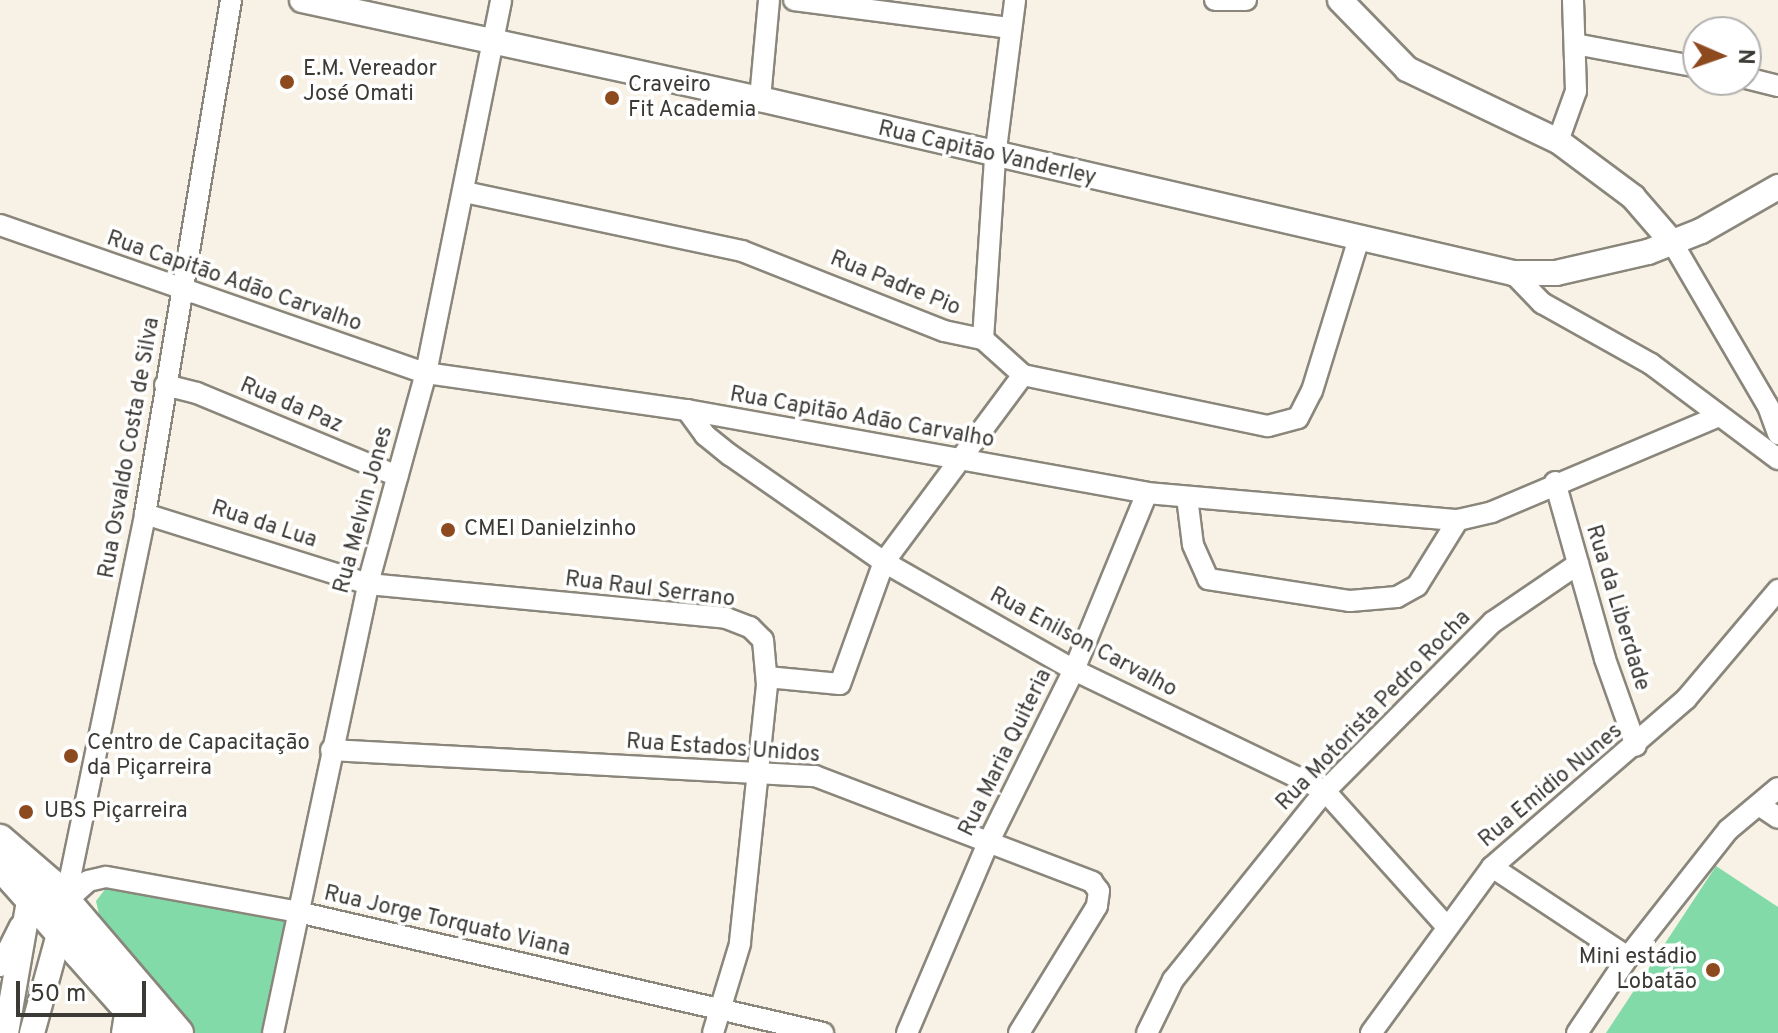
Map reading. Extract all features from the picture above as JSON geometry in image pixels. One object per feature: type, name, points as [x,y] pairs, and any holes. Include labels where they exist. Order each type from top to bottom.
[{"type":"main road","points":[[0,839],[65,902],[179,1033]]},
{"type":"main road","points":[[0,866],[27,908],[58,935],[124,1021],[149,1033]]},
{"type":"street","name":"Rua Osvaldo Costa de Silva","points":[[65,902],[145,514],[231,0]]},
{"type":"street","name":"Rua Capitão Vanderley","points":[[302,0],[760,99],[995,157],[1513,273],[1556,273],[1672,242],[1778,187]]},
{"type":"street","name":"Rua Melvin Jones","points":[[273,1033],[368,584],[426,373],[496,43],[501,0]]},
{"type":"street","points":[[760,99],[769,0]]},
{"type":"street","points":[[794,0],[1010,28]]},
{"type":"street","points":[[1015,0],[995,157],[983,339],[1023,375],[1249,424],[1284,425],[1298,418],[1312,391],[1359,238]]},
{"type":"street","points":[[1215,0],[1246,0]]},
{"type":"street","points":[[1340,0],[1407,69],[1558,141],[1633,197],[1672,242],[1768,406],[1778,434]]},
{"type":"street","points":[[1558,141],[1576,91],[1573,0]]},
{"type":"street","points":[[1575,44],[1682,64]]},
{"type":"street","name":"Rua Padre Pio","points":[[465,192],[742,251],[944,331],[983,339]]},
{"type":"street","name":"Rua Capitão Adão Carvalho","points":[[0,225],[182,292],[426,373],[687,410],[1147,493],[1458,520],[1492,512],[1555,482],[1719,416]]},
{"type":"street","points":[[1513,273],[1542,303],[1651,364],[1778,459]]},
{"type":"street","points":[[767,677],[840,684],[884,562],[963,461],[1023,375]]},
{"type":"street","name":"Rua da Paz","points":[[165,385],[197,393],[397,476]]},
{"type":"street","name":"Rua Enilson Carvalho","points":[[687,410],[705,435],[730,455],[884,562],[1074,670],[1325,791],[1446,926]]},
{"type":"street","name":"Rua da Liberdade","points":[[1555,482],[1636,746]]},
{"type":"street","name":"Rua Maria Quiteria","points":[[907,1033],[989,841],[1074,670],[1147,493]]},
{"type":"street","points":[[1187,497],[1193,545],[1208,579],[1350,601],[1397,597],[1417,586],[1458,520]]},
{"type":"street","name":"Rua da Lua","points":[[145,514],[368,584]]},
{"type":"street","name":"Rua Motorista Pedro Rocha","points":[[1147,1033],[1173,980],[1325,791],[1493,622],[1578,564]]},
{"type":"street","name":"Rua Raul Serrano","points":[[368,584],[726,618],[750,627],[763,640],[767,677],[740,944],[713,1033]]},
{"type":"street","name":"Rua Emidio Nunes","points":[[1371,1033],[1446,926],[1492,867],[1636,746],[1718,666],[1778,590]]},
{"type":"street","name":"Rua Estados Unidos","points":[[331,750],[815,776],[1092,882],[1099,891],[1097,906],[1019,1033]]},
{"type":"street","points":[[1577,1033],[1628,957],[1728,830],[1778,788]]},
{"type":"street","points":[[1759,805],[1778,818]]},
{"type":"street","points":[[1492,867],[1628,957]]},
{"type":"street","name":"Rua Jorge Torquato Viana","points":[[65,902],[88,881],[106,877],[298,912],[823,1033]]},
{"type":"street","points":[[32,1033],[65,902]]},
{"type":"street","points":[[0,966],[27,908]]},
{"type":"street","points":[[6,1033],[27,908]]},
{"type":"green space","name":"Mini estádio Lobatão","points":[[1716,866],[1778,907],[1778,1033],[1606,1033]]},
{"type":"green space","points":[[107,887],[288,921],[264,1033],[191,1033],[104,936],[96,901]]},
{"type":"place","name":"E.M. Vereador José Omati","points":[[287,82]]},
{"type":"place","name":"Craveiro Fit Academia","points":[[612,98]]},
{"type":"place","name":"CMEI Danielzinho","points":[[448,530]]},
{"type":"place","name":"Centro de Capacitação da Piçarreira","points":[[71,756]]},
{"type":"place","name":"UBS Piçarreira","points":[[26,812]]},
{"type":"place","name":"Mini estádio Lobatão","points":[[1713,970]]}]
